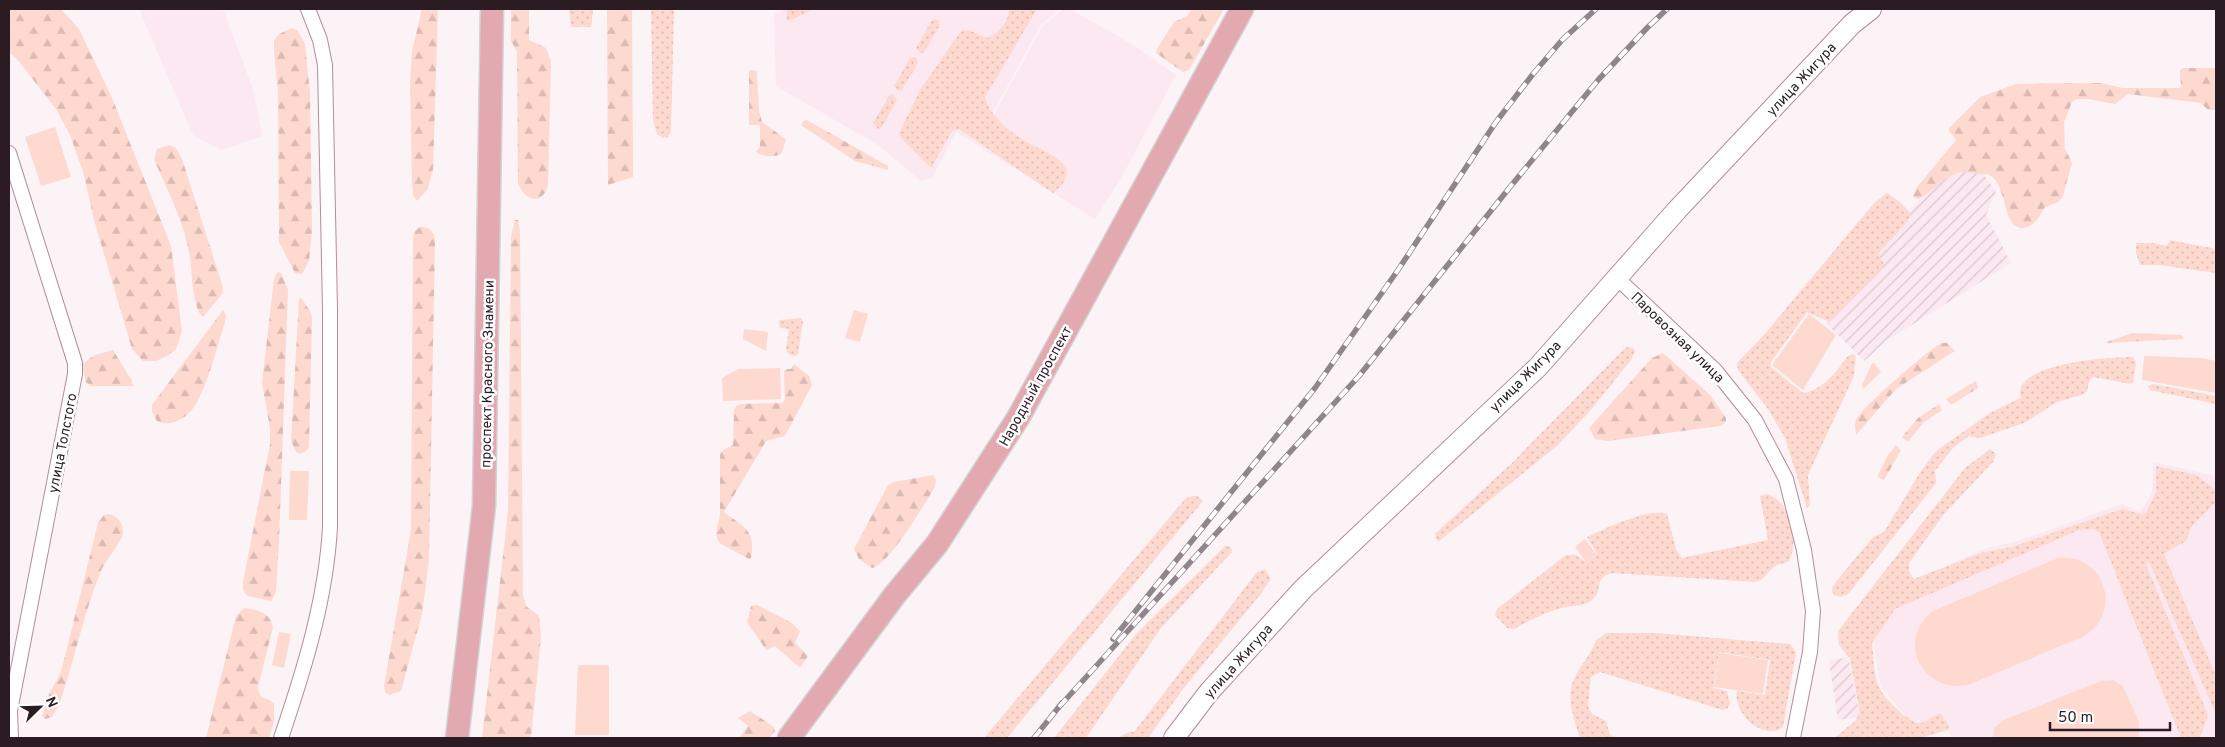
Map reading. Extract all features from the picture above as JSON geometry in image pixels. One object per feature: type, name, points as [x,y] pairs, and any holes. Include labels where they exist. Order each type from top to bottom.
[{"type":"main road","name":"проспект Красного Знамени","points":[[457,738],[484,506],[492,9]]},
{"type":"main road","name":"Народный проспект","points":[[789,738],[894,596],[937,544],[1018,418],[1242,9]]},
{"type":"main road","name":"улица Жигура","points":[[1174,738],[1212,688],[1303,589],[1538,367],[1618,279],[1677,210],[1852,24],[1871,9]]},
{"type":"street","points":[[281,738],[305,664],[314,626],[328,551],[330,527],[330,310],[325,65],[320,40],[308,9]]},
{"type":"street","name":"улица Толстого","points":[[9,154],[75,363],[73,388],[10,711],[11,738]]},
{"type":"street","name":"Паровозная улица","points":[[1618,279],[1715,370],[1755,420],[1786,479],[1804,550],[1813,611],[1810,652],[1793,738]]},
{"type":"shaded area","points":[[139,9],[223,9],[254,92],[262,136],[221,150],[193,135]]},
{"type":"shaded area","points":[[781,9],[1059,9],[1040,26],[976,144],[956,132],[932,178],[921,181],[878,145],[776,86],[774,13],[781,13]]},
{"type":"shaded area","points":[[1063,9],[1070,9],[1135,46],[1176,75],[1121,178],[1095,219],[977,145],[1042,27]]},
{"type":"shaded area","points":[[1966,150],[1996,192],[1986,215],[2011,263],[1886,341],[1864,361],[1827,324],[1869,255]]},
{"type":"shaded area","points":[[2153,462],[2216,476],[2216,738],[1952,738],[1949,731],[1908,718],[1881,687],[1873,642],[1910,583],[1987,548],[2015,542],[2122,504],[2140,512],[2152,493]]},
{"type":"shaded area","points":[[1848,657],[1860,717],[1838,720],[1829,661]]},
{"type":"green space","points":[[9,9],[61,9],[79,29],[112,98],[171,246],[182,331],[176,349],[156,361],[143,361],[132,349],[94,220],[84,175],[70,135],[56,109],[17,59],[9,52]]},
{"type":"green space","points":[[422,9],[438,9],[433,169],[428,189],[417,201],[413,195],[412,184],[410,82],[412,51]]},
{"type":"green space","points":[[511,9],[529,9],[529,40],[546,48],[551,61],[548,186],[538,199],[533,199],[525,194],[518,184],[517,52],[511,41]]},
{"type":"green space","points":[[569,9],[593,9],[591,27],[571,27]]},
{"type":"green space","points":[[607,9],[632,9],[633,177],[608,185]]},
{"type":"green space","points":[[651,9],[674,9],[671,131],[668,137],[663,138],[657,134],[653,120]]},
{"type":"green space","points":[[787,9],[813,9],[789,21],[787,20]]},
{"type":"green space","points":[[1009,9],[1037,9],[985,97],[988,106],[1000,122],[1023,140],[1054,156],[1065,167],[1066,178],[1053,193],[959,129],[952,131],[931,168],[901,138],[899,133],[920,90],[961,31],[968,30],[987,38],[999,30],[1008,18]]},
{"type":"green space","points":[[1192,9],[1224,9],[1189,70],[1183,72],[1156,53],[1174,22],[1187,16]]},
{"type":"green space","points":[[932,20],[939,21],[940,25],[924,52],[921,53],[916,48]]},
{"type":"green space","points":[[292,28],[297,30],[305,44],[310,93],[312,229],[309,261],[302,274],[295,273],[279,242],[278,92],[274,41],[279,34]]},
{"type":"green space","points":[[914,57],[918,63],[902,90],[899,91],[894,86],[910,58]]},
{"type":"green space","points":[[2183,68],[2216,68],[2216,108],[2214,110],[2208,110],[2201,103],[2128,94],[2115,104],[2088,99],[2076,99],[2072,102],[2064,122],[2065,149],[2072,163],[2063,196],[2059,202],[2045,207],[2037,220],[2028,227],[2017,227],[2012,222],[1995,179],[1988,174],[1956,173],[1923,196],[1917,199],[1913,197],[1917,187],[1956,140],[1949,131],[1949,128],[1980,97],[2016,84],[2101,83],[2123,88],[2179,88],[2181,87],[2180,70]]},
{"type":"green space","points":[[749,70],[757,71],[759,111],[762,122],[786,139],[782,153],[776,156],[762,155],[756,152],[760,147],[760,125],[749,125]]},
{"type":"green space","points":[[892,94],[897,100],[881,128],[878,129],[873,123]]},
{"type":"green space","points":[[807,120],[888,166],[888,170],[855,161],[801,125],[803,121]]},
{"type":"green space","points":[[55,127],[71,177],[41,186],[25,137]]},
{"type":"green space","points":[[169,145],[176,148],[182,159],[222,284],[223,293],[203,317],[199,312],[195,298],[188,244],[175,207],[154,159],[157,149]]},
{"type":"green space","points":[[1887,193],[1901,203],[1911,214],[1907,222],[1878,254],[1883,262],[1883,267],[1832,320],[1827,321],[1807,312],[1771,362],[1771,367],[1803,393],[1823,384],[1848,356],[1853,354],[1856,356],[1854,376],[1808,475],[1810,505],[1807,508],[1785,438],[1768,409],[1738,370],[1737,363],[1763,336],[1875,202]]},
{"type":"green space","points":[[515,220],[518,220],[520,231],[523,595],[526,606],[539,616],[541,637],[531,738],[482,738],[508,512],[511,236]]},
{"type":"green space","points":[[420,227],[430,230],[435,239],[429,560],[422,614],[401,691],[389,695],[385,692],[384,686],[411,530],[413,237],[415,231]]},
{"type":"green space","points":[[2170,240],[2216,249],[2216,273],[2160,265],[2140,265],[2136,253],[2136,243],[2154,243],[2167,246]]},
{"type":"green space","points":[[277,272],[281,273],[288,290],[279,542],[276,592],[271,601],[247,596],[243,590],[243,582],[270,444],[270,428],[262,383],[274,279]]},
{"type":"green space","points":[[301,298],[312,317],[309,447],[300,454],[296,452],[291,441],[299,299]]},
{"type":"green space","points":[[223,310],[226,315],[225,322],[207,379],[194,407],[173,423],[157,421],[152,412],[152,405]]},
{"type":"green space","points":[[854,310],[868,314],[860,342],[845,338]]},
{"type":"green space","points":[[1809,314],[1836,335],[1803,390],[1772,365]]},
{"type":"green space","points":[[801,318],[803,321],[798,354],[795,356],[788,354],[786,349],[789,329],[780,328],[779,322],[780,320]]},
{"type":"green space","points":[[744,329],[768,332],[766,351],[743,339]]},
{"type":"green space","points":[[2132,333],[2182,335],[2184,339],[2104,343]]},
{"type":"green space","points":[[1942,343],[1947,343],[1955,351],[1896,389],[1856,435],[1855,422],[1869,404],[1924,356]]},
{"type":"green space","points":[[1626,347],[1633,348],[1635,351],[1631,360],[1590,411],[1558,445],[1438,542],[1435,534],[1513,462]]},
{"type":"green space","points":[[113,350],[132,381],[133,386],[90,386],[86,382],[82,364],[95,355]]},
{"type":"green space","points":[[1663,353],[1710,395],[1726,418],[1726,422],[1720,426],[1608,441],[1595,439],[1589,428],[1652,358]]},
{"type":"green space","points":[[2144,356],[2201,358],[2216,361],[2216,393],[2142,380]]},
{"type":"green space","points":[[2133,357],[2136,363],[2133,382],[2130,384],[2093,377],[2089,382],[2087,391],[2082,395],[2057,402],[2024,423],[1980,438],[1969,436],[1953,448],[1935,471],[1936,483],[1850,592],[1842,596],[1833,594],[1832,588],[1835,583],[1873,537],[1884,532],[1921,471],[1936,451],[1990,413],[2020,398],[2021,387],[2028,379],[2040,372],[2087,360]]},
{"type":"green space","points":[[1872,363],[1881,372],[1863,389],[1862,385]]},
{"type":"green space","points":[[794,364],[809,376],[812,385],[785,436],[766,441],[724,512],[743,526],[750,535],[752,548],[751,558],[749,559],[721,544],[716,534],[720,515],[720,455],[722,451],[733,445],[734,410],[737,405],[782,403],[785,400],[784,371],[791,369]]},
{"type":"green space","points":[[780,368],[781,399],[723,401],[722,378],[738,369]]},
{"type":"green space","points":[[1976,381],[1978,388],[1951,405],[1946,399]]},
{"type":"green space","points":[[2153,384],[2216,396],[2216,404],[2150,390],[2148,386]]},
{"type":"green space","points":[[1939,404],[1942,410],[1923,423],[1908,442],[1902,437],[1918,418]]},
{"type":"green space","points":[[1896,445],[1901,450],[1884,480],[1877,477],[1888,455]]},
{"type":"green space","points":[[1990,449],[1996,454],[1993,462],[1944,514],[1909,563],[1909,571],[1914,579],[1981,553],[2012,547],[2122,509],[2142,514],[2146,513],[2156,492],[2156,466],[2196,475],[2216,490],[2216,502],[2191,527],[2186,541],[2164,554],[2216,676],[2216,714],[2149,562],[2147,562],[2147,567],[2208,715],[2200,738],[2181,738],[2099,532],[2093,529],[2079,530],[1895,609],[1872,643],[1878,684],[1892,704],[1910,719],[1923,723],[1935,715],[1941,714],[1949,726],[1947,730],[1922,738],[1835,738],[1856,720],[1860,714],[1850,659],[1839,645],[1838,631],[1965,468]]},
{"type":"green space","points":[[290,471],[309,471],[307,520],[289,520]]},
{"type":"green space","points":[[933,475],[936,479],[935,487],[888,556],[872,568],[859,559],[854,549],[888,485],[894,482]]},
{"type":"green space","points":[[1767,494],[1775,498],[1787,513],[1791,523],[1794,543],[1789,561],[1775,566],[1762,579],[1755,582],[1611,573],[1602,578],[1596,597],[1585,604],[1549,612],[1514,629],[1507,628],[1495,615],[1497,609],[1566,555],[1576,555],[1586,562],[1597,554],[1587,537],[1638,516],[1659,513],[1667,514],[1676,549],[1682,558],[1768,540],[1760,496]]},
{"type":"green space","points":[[1197,496],[1203,501],[1007,738],[984,738],[1185,499]]},
{"type":"green space","points":[[108,514],[119,520],[122,526],[122,537],[100,573],[59,705],[52,717],[45,719],[42,716],[50,692],[61,672],[98,523],[104,515]]},
{"type":"green space","points":[[1585,539],[1596,554],[1586,562],[1575,547]]},
{"type":"green space","points":[[1225,546],[1231,547],[1232,552],[1161,628],[1086,738],[1054,738],[1137,633]]},
{"type":"green space","points":[[2058,558],[2075,559],[2088,565],[2098,575],[2104,587],[2106,601],[2103,615],[2095,627],[2082,637],[1968,685],[1952,686],[1938,682],[1927,674],[1920,664],[1915,651],[1916,638],[1921,624],[1931,612]]},
{"type":"green space","points":[[1265,569],[1271,579],[1260,595],[1183,689],[1148,738],[1117,738],[1129,732],[1134,732],[1257,572]]},
{"type":"green space","points":[[757,605],[792,623],[800,631],[795,643],[808,656],[801,667],[775,646],[766,650],[747,622],[751,606]]},
{"type":"green space","points":[[244,608],[263,613],[269,618],[273,627],[258,687],[260,695],[274,704],[274,721],[269,738],[206,738],[236,616]]},
{"type":"green space","points":[[279,632],[291,634],[284,668],[272,665]]},
{"type":"green space","points":[[1607,633],[1655,633],[1790,644],[1796,652],[1783,727],[1775,731],[1759,728],[1744,716],[1739,708],[1737,699],[1737,691],[1765,695],[1770,660],[1719,652],[1713,688],[1727,691],[1730,704],[1727,709],[1723,710],[1600,672],[1591,677],[1588,706],[1592,714],[1606,721],[1610,735],[1619,738],[1580,738],[1571,705],[1572,684],[1596,640]]},
{"type":"green space","points":[[1719,653],[1768,660],[1763,694],[1714,687]]},
{"type":"green space","points":[[578,665],[609,665],[609,735],[575,735]]},
{"type":"green space","points":[[2113,680],[2123,686],[2139,722],[2139,735],[2136,738],[1993,738],[1994,728],[2004,720],[2101,681]]},
{"type":"green space","points":[[750,711],[774,727],[775,731],[769,738],[739,738],[748,726],[738,718]]},
{"type":"railway","points":[[1113,639],[1315,388],[1398,270],[1496,122],[1562,40],[1596,9]]},
{"type":"railway","points":[[1059,707],[1359,376],[1599,79],[1667,9]]},
{"type":"railway","points":[[1034,738],[1062,703]]}]
